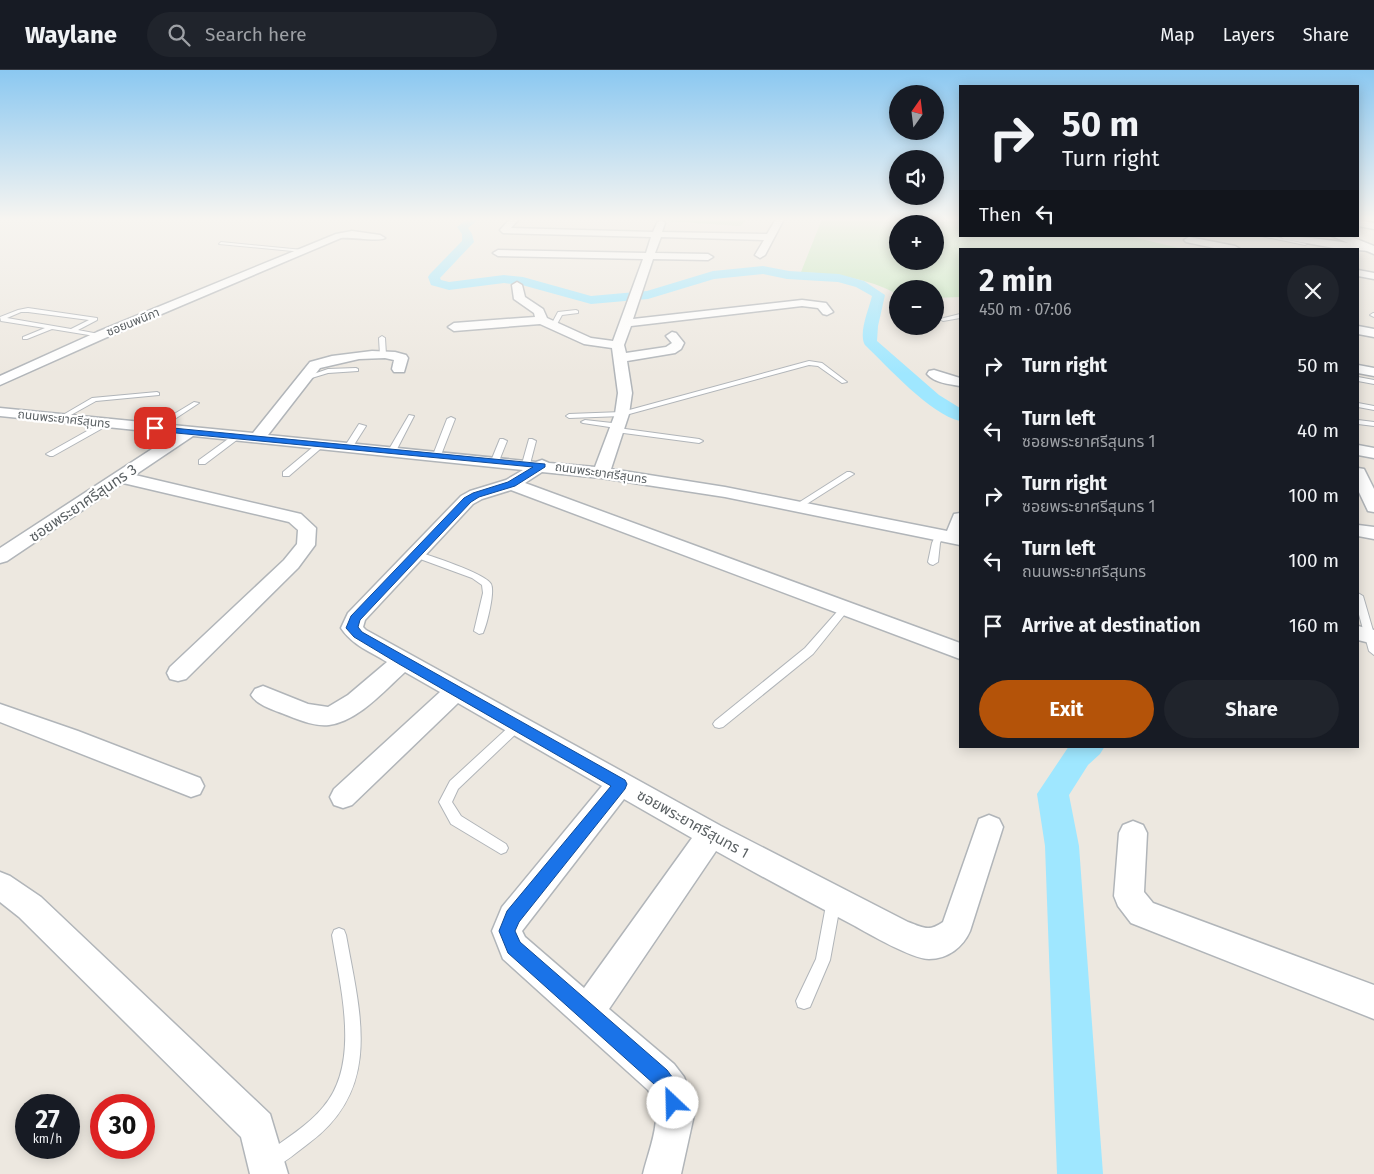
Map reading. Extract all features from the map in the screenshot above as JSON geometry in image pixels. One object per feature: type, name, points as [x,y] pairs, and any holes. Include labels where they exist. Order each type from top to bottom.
[{"type":"street","name":"ซอยนพนิภา","points":[[0,381],[101,335],[254,271]]},
{"type":"street","points":[[601,473],[618,423],[625,393],[619,351],[624,323],[644,271]]},
{"type":"street","points":[[1359,273],[1374,276]]},
{"type":"street","points":[[517,285],[520,299],[539,311],[542,320]]},
{"type":"street","points":[[624,323],[802,303],[822,305],[827,312]]},
{"type":"street","points":[[454,327],[542,320],[588,341],[619,351],[670,350],[677,346],[678,343],[672,336]]},
{"type":"street","points":[[1359,330],[1374,333]]},
{"type":"street","points":[[258,437],[315,366],[323,361],[383,355],[398,356],[401,358],[400,369]]},
{"type":"street","points":[[1359,369],[1374,372]]},
{"type":"street","points":[[934,374],[944,380],[959,382]]},
{"type":"street","name":"ถนนพระยาศรีสุนทร","points":[[0,412],[601,473],[799,505],[951,537]]},
{"type":"street","name":"ซอยพระยาศรีสุนทร 3","points":[[0,557],[190,431]]},
{"type":"street","points":[[1359,450],[1374,452]]},
{"type":"street","name":"ซอยพระยาศรีสุนทร 1","points":[[534,465],[512,484],[476,495],[467,500],[355,618],[352,628],[358,634],[403,661],[711,835],[900,934],[927,944],[940,943],[955,931],[989,827]]},
{"type":"street","points":[[1359,475],[1374,507]]},
{"type":"street","points":[[121,477],[295,518],[307,528],[306,545],[291,564],[178,673]]},
{"type":"street","points":[[512,484],[959,651]]},
{"type":"street","points":[[951,537],[959,520]]},
{"type":"street","points":[[1359,531],[1374,533]]},
{"type":"street","points":[[263,695],[311,713],[330,716],[344,710],[403,661]]},
{"type":"street","points":[[343,797],[456,691]]},
{"type":"street","points":[[0,713],[191,786]]},
{"type":"street","points":[[620,784],[513,917],[507,931],[514,948],[661,1077],[671,1090],[676,1115],[662,1174]]},
{"type":"street","points":[[1133,833],[1129,896],[1142,913],[1374,1002]]},
{"type":"street","points":[[587,1012],[711,835]]},
{"type":"street","points":[[0,885],[30,907],[257,1128],[264,1170]]},
{"type":"lane","points":[[72,330],[95,319],[28,310],[1,318],[101,335]]},
{"type":"lane","points":[[554,325],[560,313],[576,312]]},
{"type":"lane","points":[[944,319],[959,316]]},
{"type":"lane","points":[[25,338],[52,327]]},
{"type":"lane","points":[[382,338],[383,355]]},
{"type":"lane","points":[[585,422],[618,423],[809,363],[820,364],[844,382]]},
{"type":"lane","points":[[305,378],[328,371],[356,370]]},
{"type":"lane","points":[[1359,379],[1374,382]]},
{"type":"lane","points":[[60,419],[94,399],[157,394]]},
{"type":"lane","points":[[155,428],[196,403]]},
{"type":"lane","points":[[1359,405],[1374,408]]},
{"type":"lane","points":[[392,451],[411,416]]},
{"type":"lane","points":[[569,416],[618,423],[699,441]]},
{"type":"lane","points":[[436,455],[450,419]]},
{"type":"lane","points":[[1359,422],[1374,424]]},
{"type":"lane","points":[[50,454],[106,424]]},
{"type":"lane","points":[[349,446],[362,426]]},
{"type":"lane","points":[[202,462],[238,436]]},
{"type":"lane","points":[[495,461],[503,441]]},
{"type":"lane","points":[[532,441],[534,465]]},
{"type":"lane","points":[[286,474],[322,444]]},
{"type":"lane","points":[[799,505],[850,474]]},
{"type":"lane","points":[[933,562],[936,543],[951,537]]},
{"type":"lane","points":[[415,554],[475,576],[486,584],[488,593],[479,631]]},
{"type":"lane","points":[[1359,600],[1369,639]]},
{"type":"lane","points":[[719,724],[809,651],[846,607]]},
{"type":"lane","points":[[501,848],[456,820],[445,802],[454,785],[517,726]]},
{"type":"lane","points":[[804,1001],[822,960],[834,900]]},
{"type":"lane","points":[[264,1170],[312,1130],[337,1103],[350,1071],[354,1036],[339,935]]},
{"type":"green space","points":[[959,271],[959,297],[944,298],[944,280],[889,280],[889,290],[874,284],[850,278],[801,272]]},
{"type":"waterway","points":[[440,271],[434,277],[435,282],[449,286],[504,279],[523,281],[591,300],[648,295],[713,275],[758,271]]},
{"type":"waterway","points":[[767,271],[787,275],[839,278],[860,284],[879,295],[871,326],[870,342],[933,399],[959,415]]},
{"type":"waterway","points":[[1080,1174],[1062,846],[1053,794],[1077,757],[1088,748]]},
{"type":"route","points":[[155,428],[542,466],[512,484],[489,490],[467,500],[355,618],[352,628],[358,634],[403,661],[620,784],[513,917],[507,931],[514,948],[661,1077],[671,1090],[673,1103]]}]
